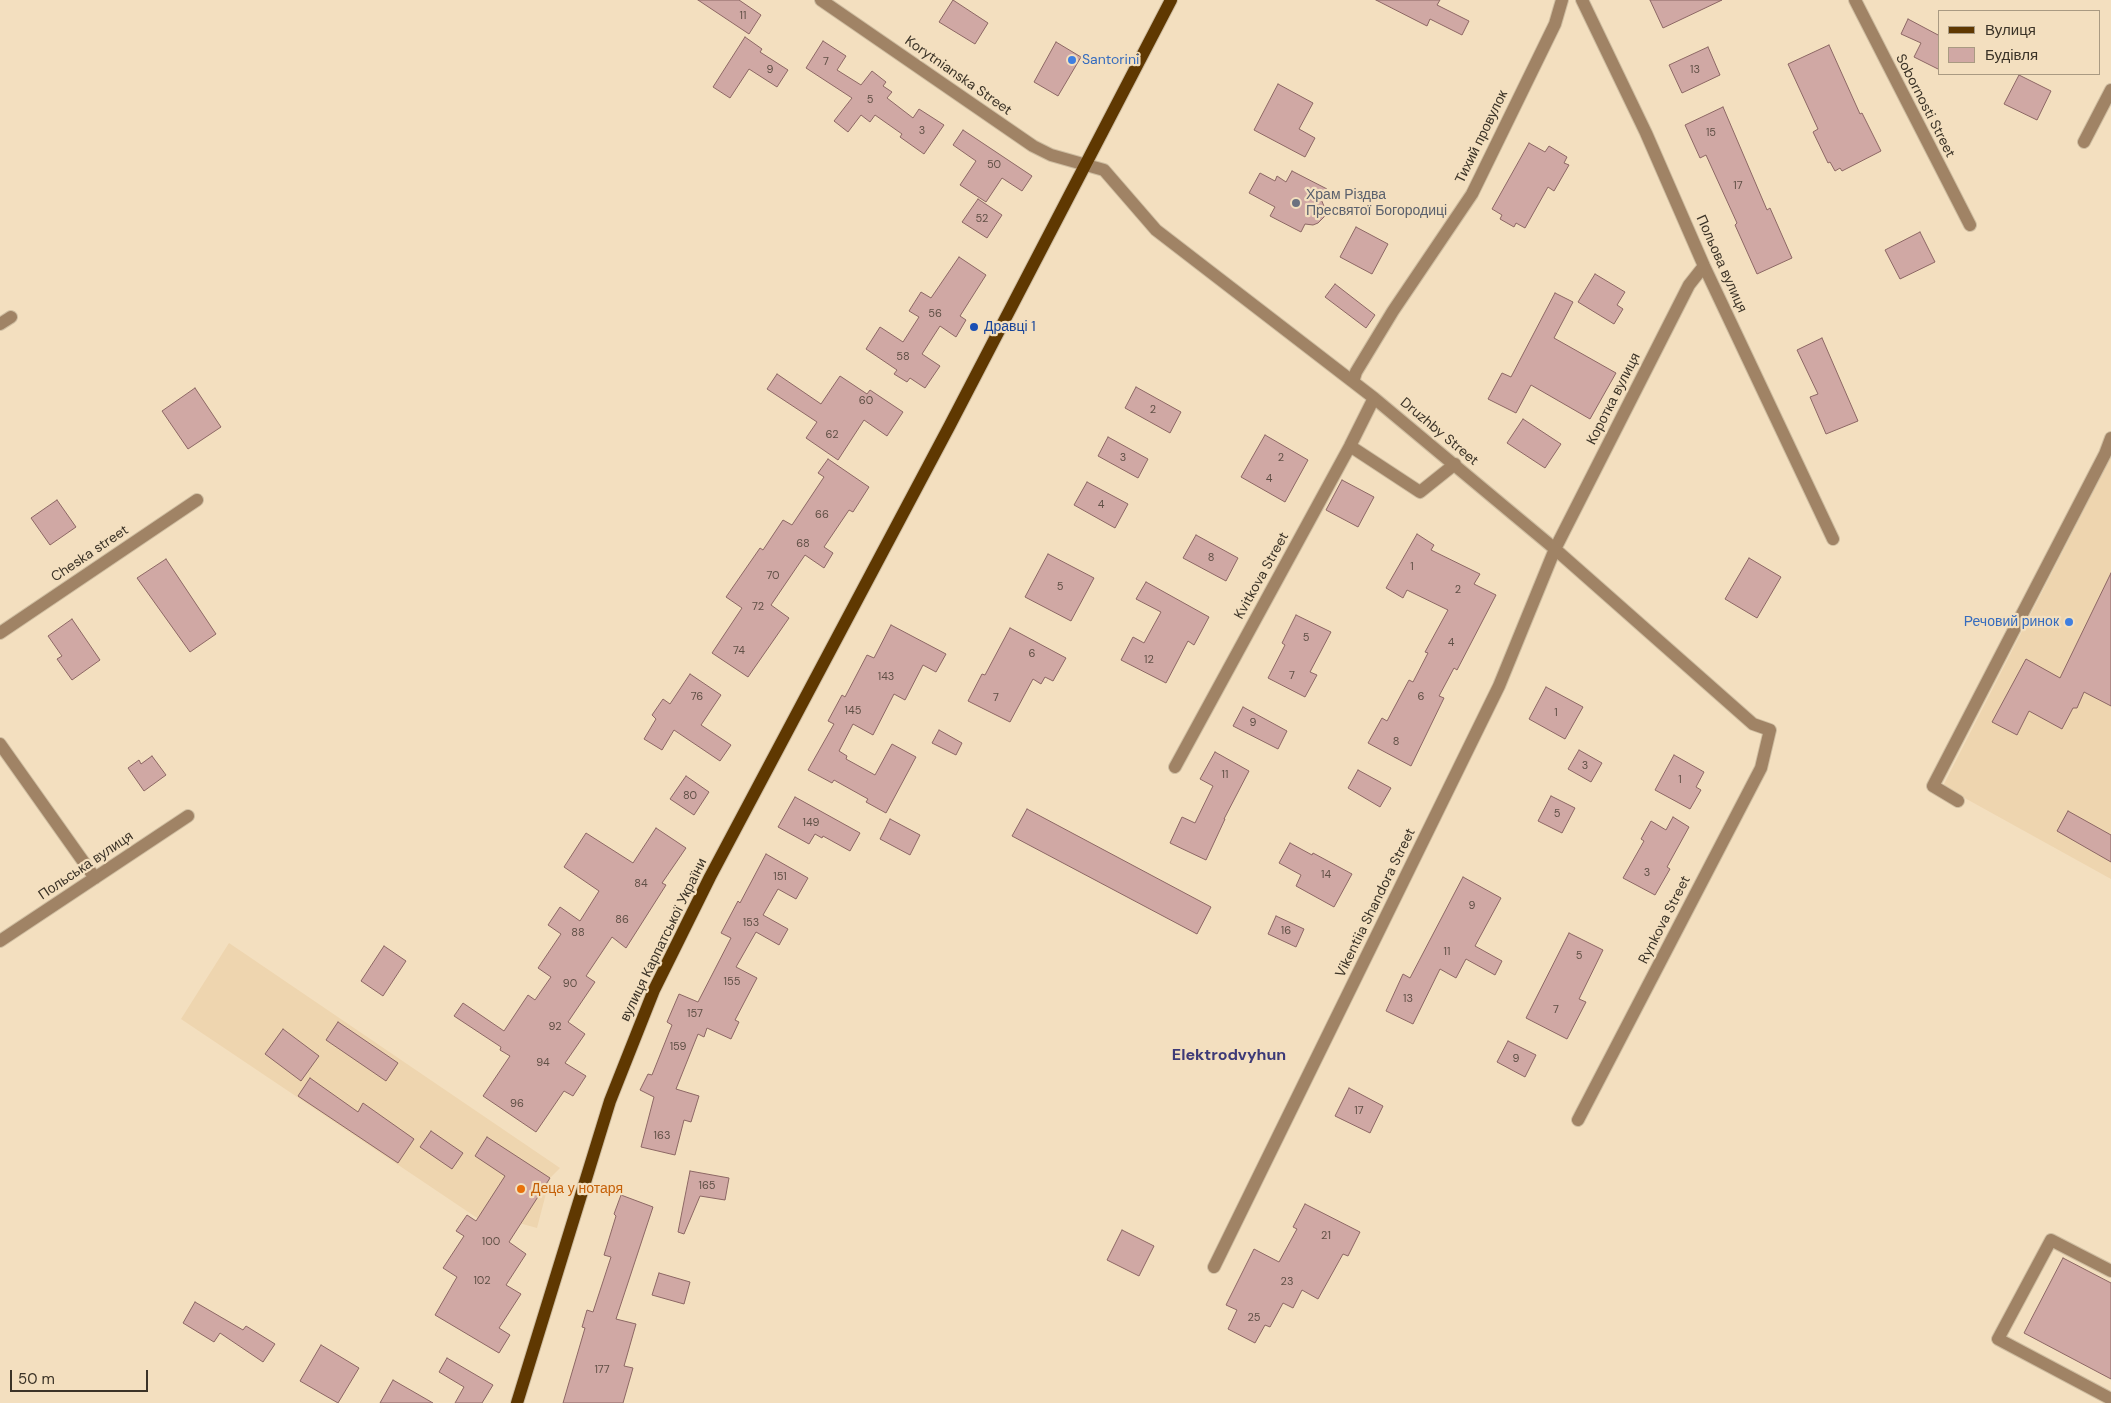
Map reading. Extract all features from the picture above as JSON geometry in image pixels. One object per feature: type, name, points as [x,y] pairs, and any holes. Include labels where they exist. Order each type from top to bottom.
[{"type":"main road","name":"вулиця Карпатської України","points":[[517,1403],[610,1101],[654,990],[710,877],[950,425],[1171,0]]},
{"type":"street","name":"Korytnianska Street","points":[[821,0],[1033,146],[1051,155],[1084,165]]},
{"type":"street","name":"Тихий провулок","points":[[1353,382],[1356,372],[1393,311],[1472,194],[1555,24],[1562,0]]},
{"type":"street","name":"Польова вулиця","points":[[1582,0],[1646,133],[1704,266],[1833,539]]},
{"type":"street","name":"Sobornosti Street","points":[[1855,0],[1970,225]]},
{"type":"street","points":[[2084,142],[2111,90]]},
{"type":"street","name":"Druzhby Street","points":[[1084,165],[1104,170],[1156,230],[1374,398],[1555,549],[1753,724],[1770,730]]},
{"type":"street","name":"Коротка вулиця","points":[[1555,549],[1689,285],[1704,266]]},
{"type":"street","name":"Kvitkova Street","points":[[1175,767],[1350,446],[1374,398]]},
{"type":"street","points":[[1958,801],[1933,786],[2105,454],[2111,438]]},
{"type":"street","points":[[1350,446],[1420,492],[1455,464]]},
{"type":"street","name":"Cheska street","points":[[0,633],[197,500]]},
{"type":"street","name":"Vikentiia Shandora Street","points":[[1214,1267],[1499,686],[1555,549]]},
{"type":"street","name":"Rynkova Street","points":[[1578,1120],[1761,768],[1770,730]]},
{"type":"street","points":[[0,744],[95,878]]},
{"type":"street","name":"Польська вулиця","points":[[0,942],[188,816]]},
{"type":"street","points":[[2111,1272],[2052,1240],[1998,1339],[2111,1399]]},
{"type":"shaded area","name":"Речовий ринок","points":[[2111,457],[2111,879],[1943,786]]},
{"type":"shaded area","points":[[229,943],[560,1168],[550,1178],[537,1228],[508,1220],[501,1234],[181,1019]]},
{"type":"building","points":[[698,0],[739,0],[761,15],[749,34]]},
{"type":"building","points":[[953,0],[988,23],[975,44],[939,22]]},
{"type":"building","points":[[1376,0],[1440,0],[1437,5],[1469,21],[1462,35],[1430,19],[1427,26]]},
{"type":"building","points":[[1650,0],[1722,0],[1663,28]]},
{"type":"building","points":[[1908,19],[1938,35],[1938,69],[1914,57],[1921,43],[1901,34]]},
{"type":"building","points":[[745,37],[762,49],[760,52],[788,70],[777,87],[749,69],[730,98],[713,87]]},
{"type":"building","points":[[823,41],[846,56],[837,70],[861,85],[872,71],[886,82],[883,86],[892,92],[887,98],[913,118],[919,109],[944,125],[924,154],[900,137],[902,134],[875,115],[870,122],[861,115],[848,132],[834,121],[852,98],[806,68]]},
{"type":"building","points":[[1056,42],[1081,57],[1058,96],[1034,82]]},
{"type":"building","points":[[1829,45],[1860,114],[1862,113],[1881,151],[1842,171],[1840,168],[1835,171],[1830,162],[1828,163],[1813,132],[1818,129],[1788,64]]},
{"type":"building","points":[[1708,47],[1720,75],[1682,93],[1669,65]]},
{"type":"building","points":[[2019,75],[2051,91],[2037,120],[2004,104]]},
{"type":"building","points":[[1278,84],[1313,103],[1299,129],[1315,138],[1305,157],[1254,130]]},
{"type":"building","points":[[1723,107],[1767,210],[1770,208],[1792,258],[1757,274],[1735,225],[1737,223],[1706,155],[1700,158],[1685,125]]},
{"type":"building","points":[[963,130],[1032,176],[1022,191],[1002,178],[986,202],[960,185],[976,161],[953,145]]},
{"type":"building","points":[[1529,143],[1545,152],[1549,146],[1567,157],[1564,163],[1569,165],[1554,191],[1548,187],[1525,228],[1516,223],[1514,227],[1500,219],[1502,215],[1492,209]]},
{"type":"building","name":"Храм Різдва Пресвятої Богородиці","points":[[1292,171],[1327,189],[1321,199],[1326,211],[1324,217],[1313,225],[1305,224],[1301,232],[1270,216],[1275,207],[1249,193],[1260,173],[1275,181],[1277,176],[1286,182]]},
{"type":"building","points":[[978,199],[1002,215],[987,238],[962,222]]},
{"type":"building","points":[[1356,227],[1388,244],[1372,274],[1340,257]]},
{"type":"building","points":[[1920,232],[1935,262],[1900,279],[1885,250]]},
{"type":"building","points":[[959,257],[986,275],[960,316],[966,320],[956,337],[940,326],[922,354],[940,366],[925,388],[910,378],[907,382],[894,374],[897,370],[866,349],[880,327],[903,342],[919,317],[909,311],[921,292],[931,298]]},
{"type":"building","points":[[1595,274],[1625,292],[1617,305],[1623,309],[1614,324],[1578,302]]},
{"type":"building","points":[[1335,284],[1375,315],[1366,328],[1325,297]]},
{"type":"building","points":[[1555,293],[1573,302],[1554,338],[1616,373],[1590,419],[1531,385],[1516,413],[1488,399],[1502,373],[1511,377]]},
{"type":"building","points":[[1822,338],[1858,421],[1826,434],[1810,397],[1818,394],[1797,350]]},
{"type":"building","points":[[777,374],[821,404],[840,376],[867,394],[870,390],[903,412],[887,436],[864,420],[838,460],[806,438],[817,422],[767,389]]},
{"type":"building","points":[[1136,387],[1181,412],[1170,433],[1125,408]]},
{"type":"building","points":[[195,388],[221,427],[188,449],[162,411]]},
{"type":"building","points":[[1523,419],[1561,444],[1545,468],[1507,443]]},
{"type":"building","points":[[1265,435],[1308,460],[1285,502],[1241,477]]},
{"type":"building","points":[[1108,437],[1148,459],[1138,478],[1098,456]]},
{"type":"building","points":[[828,459],[869,487],[853,512],[849,510],[824,547],[833,553],[824,568],[805,555],[771,605],[789,618],[748,677],[712,653],[742,608],[726,597],[760,548],[763,550],[783,520],[792,525],[824,477],[818,473]]},
{"type":"building","points":[[1342,480],[1374,497],[1358,527],[1326,510]]},
{"type":"building","points":[[1087,482],[1128,504],[1115,528],[1074,505]]},
{"type":"building","points":[[57,500],[76,527],[50,545],[31,518]]},
{"type":"building","points":[[1417,534],[1434,545],[1431,550],[1480,574],[1474,584],[1496,595],[1457,670],[1454,668],[1439,696],[1444,698],[1411,766],[1368,743],[1382,718],[1387,721],[1409,680],[1413,682],[1428,653],[1425,652],[1448,610],[1407,590],[1403,598],[1386,588]]},
{"type":"building","points":[[1196,535],[1238,558],[1226,581],[1183,558]]},
{"type":"building","points":[[1048,554],[1094,578],[1071,621],[1025,597]]},
{"type":"building","points":[[1749,558],[1781,577],[1757,618],[1725,599]]},
{"type":"building","points":[[166,559],[216,634],[190,652],[137,578]]},
{"type":"building","points":[[2111,573],[2111,706],[2084,692],[2077,708],[2073,708],[2062,729],[2029,711],[2017,735],[1992,722],[2026,659],[2060,678]]},
{"type":"building","points":[[1146,582],[1209,617],[1194,645],[1188,641],[1166,683],[1121,660],[1133,637],[1144,643],[1161,612],[1136,599]]},
{"type":"building","points":[[1296,615],[1331,632],[1310,672],[1317,675],[1305,697],[1268,678],[1285,645],[1282,643]]},
{"type":"building","points":[[72,619],[100,660],[72,680],[57,659],[62,656],[48,636]]},
{"type":"building","points":[[891,625],[946,654],[936,672],[923,665],[905,700],[894,694],[873,735],[853,724],[839,751],[847,756],[846,759],[875,775],[892,744],[916,757],[886,813],[866,802],[868,799],[834,780],[832,783],[808,770],[834,724],[828,721],[842,695],[845,697],[867,655],[874,658]]},
{"type":"building","points":[[1010,628],[1066,658],[1053,681],[1045,677],[1041,684],[1033,679],[1010,722],[968,701],[982,674],[985,675]]},
{"type":"building","points":[[690,674],[721,695],[701,725],[731,745],[720,761],[674,730],[662,750],[644,739],[656,719],[652,715],[663,699],[670,704]]},
{"type":"building","points":[[1546,687],[1583,707],[1565,739],[1529,719]]},
{"type":"building","points":[[1243,707],[1287,731],[1278,749],[1233,726]]},
{"type":"building","points":[[939,730],[962,743],[956,755],[932,743]]},
{"type":"building","points":[[1579,750],[1602,763],[1591,782],[1568,769]]},
{"type":"building","points":[[1215,752],[1249,771],[1224,819],[1206,860],[1170,843],[1182,817],[1195,823],[1213,786],[1200,779]]},
{"type":"building","points":[[1674,755],[1704,772],[1696,787],[1701,790],[1690,809],[1655,790]]},
{"type":"building","points":[[152,756],[166,775],[144,791],[128,768],[139,760],[141,764]]},
{"type":"building","points":[[1358,770],[1391,788],[1380,807],[1348,788]]},
{"type":"building","points":[[686,776],[709,792],[694,815],[670,799]]},
{"type":"building","points":[[1551,796],[1575,808],[1562,833],[1538,821]]},
{"type":"building","points":[[795,797],[860,833],[850,851],[823,836],[822,838],[815,834],[809,844],[778,827]]},
{"type":"building","points":[[1027,809],[1211,907],[1197,934],[1012,836]]},
{"type":"building","points":[[2068,811],[2111,835],[2111,862],[2057,831]]},
{"type":"building","points":[[1673,817],[1689,827],[1667,867],[1670,869],[1655,895],[1623,878],[1644,841],[1641,839],[1651,821],[1666,830]]},
{"type":"building","points":[[890,819],[920,835],[910,855],[880,839]]},
{"type":"building","points":[[656,828],[686,848],[662,883],[666,885],[626,948],[612,937],[586,976],[595,982],[568,1022],[585,1034],[565,1063],[586,1076],[573,1096],[564,1091],[536,1132],[483,1096],[510,1056],[500,1050],[501,1047],[454,1016],[463,1003],[504,1031],[528,995],[535,1000],[551,977],[538,968],[561,934],[548,925],[560,907],[580,921],[599,891],[564,867],[586,833],[633,863]]},
{"type":"building","points":[[1290,843],[1352,874],[1334,907],[1296,886],[1301,875],[1279,863]]},
{"type":"building","points":[[766,854],[808,878],[796,899],[778,889],[763,915],[788,929],[779,945],[756,932],[736,967],[757,978],[735,1020],[739,1022],[731,1039],[707,1028],[704,1037],[698,1034],[676,1089],[699,1096],[691,1122],[684,1120],[675,1155],[641,1147],[654,1097],[640,1090],[648,1074],[652,1075],[672,1025],[667,1022],[679,994],[698,1002],[731,938],[721,933],[738,901],[740,903]]},
{"type":"building","points":[[1463,877],[1501,898],[1475,946],[1502,961],[1495,975],[1466,959],[1456,978],[1440,969],[1413,1024],[1386,1011],[1403,974],[1410,978]]},
{"type":"building","points":[[1276,916],[1304,929],[1296,947],[1268,934]]},
{"type":"building","points":[[1569,933],[1603,950],[1579,999],[1586,1002],[1567,1039],[1526,1018]]},
{"type":"building","points":[[384,946],[406,961],[383,996],[361,981]]},
{"type":"building","points":[[338,1022],[398,1063],[386,1081],[326,1040]]},
{"type":"building","points":[[283,1029],[319,1056],[301,1081],[265,1054]]},
{"type":"building","points":[[1508,1041],[1536,1055],[1525,1077],[1497,1062]]},
{"type":"building","points":[[310,1078],[358,1112],[363,1103],[414,1139],[398,1163],[298,1096]]},
{"type":"building","points":[[1349,1088],[1383,1106],[1370,1133],[1335,1116]]},
{"type":"building","points":[[431,1131],[463,1153],[452,1169],[420,1147]]},
{"type":"building","points":[[487,1137],[550,1178],[509,1242],[526,1254],[506,1285],[521,1294],[499,1328],[510,1335],[499,1353],[435,1315],[457,1277],[443,1268],[464,1236],[456,1231],[467,1215],[476,1221],[505,1176],[475,1156]]},
{"type":"building","points":[[690,1171],[729,1178],[725,1200],[700,1196],[684,1234],[678,1232]]},
{"type":"building","points":[[621,1195],[653,1207],[616,1319],[636,1324],[624,1366],[633,1368],[623,1403],[563,1403],[585,1328],[582,1327],[587,1310],[593,1312],[611,1257],[604,1255],[616,1216],[614,1214]]},
{"type":"building","points":[[1305,1204],[1360,1232],[1348,1256],[1343,1254],[1318,1299],[1302,1290],[1293,1308],[1283,1303],[1270,1327],[1265,1325],[1255,1343],[1228,1329],[1237,1310],[1226,1305],[1254,1249],[1279,1262],[1297,1229],[1293,1227]]},
{"type":"building","points":[[1122,1230],[1154,1246],[1139,1276],[1107,1260]]},
{"type":"building","points":[[2063,1258],[2111,1283],[2111,1379],[2024,1333]]},
{"type":"building","points":[[659,1273],[690,1282],[684,1304],[652,1295]]},
{"type":"building","points":[[195,1302],[243,1330],[246,1326],[275,1344],[263,1362],[220,1333],[214,1342],[183,1323]]},
{"type":"building","points":[[321,1345],[359,1368],[338,1403],[300,1381]]},
{"type":"building","points":[[447,1358],[493,1385],[482,1403],[455,1403],[464,1387],[439,1372]]},
{"type":"building","points":[[393,1380],[433,1403],[380,1403]]},
{"type":"place","name":"Santorini","points":[[1072,60]]},
{"type":"place","name":"Храм Різдва Пресвятої Богородиці","points":[[1296,203]]},
{"type":"place","name":"Дравці 1","points":[[974,327]]},
{"type":"place","name":"Речовий ринок","points":[[2069,622]]},
{"type":"place","name":"Деца у нотаря","points":[[521,1189]]},
{"type":"district","name":"Elektrodvyhun","points":[[1229,1056]]}]
